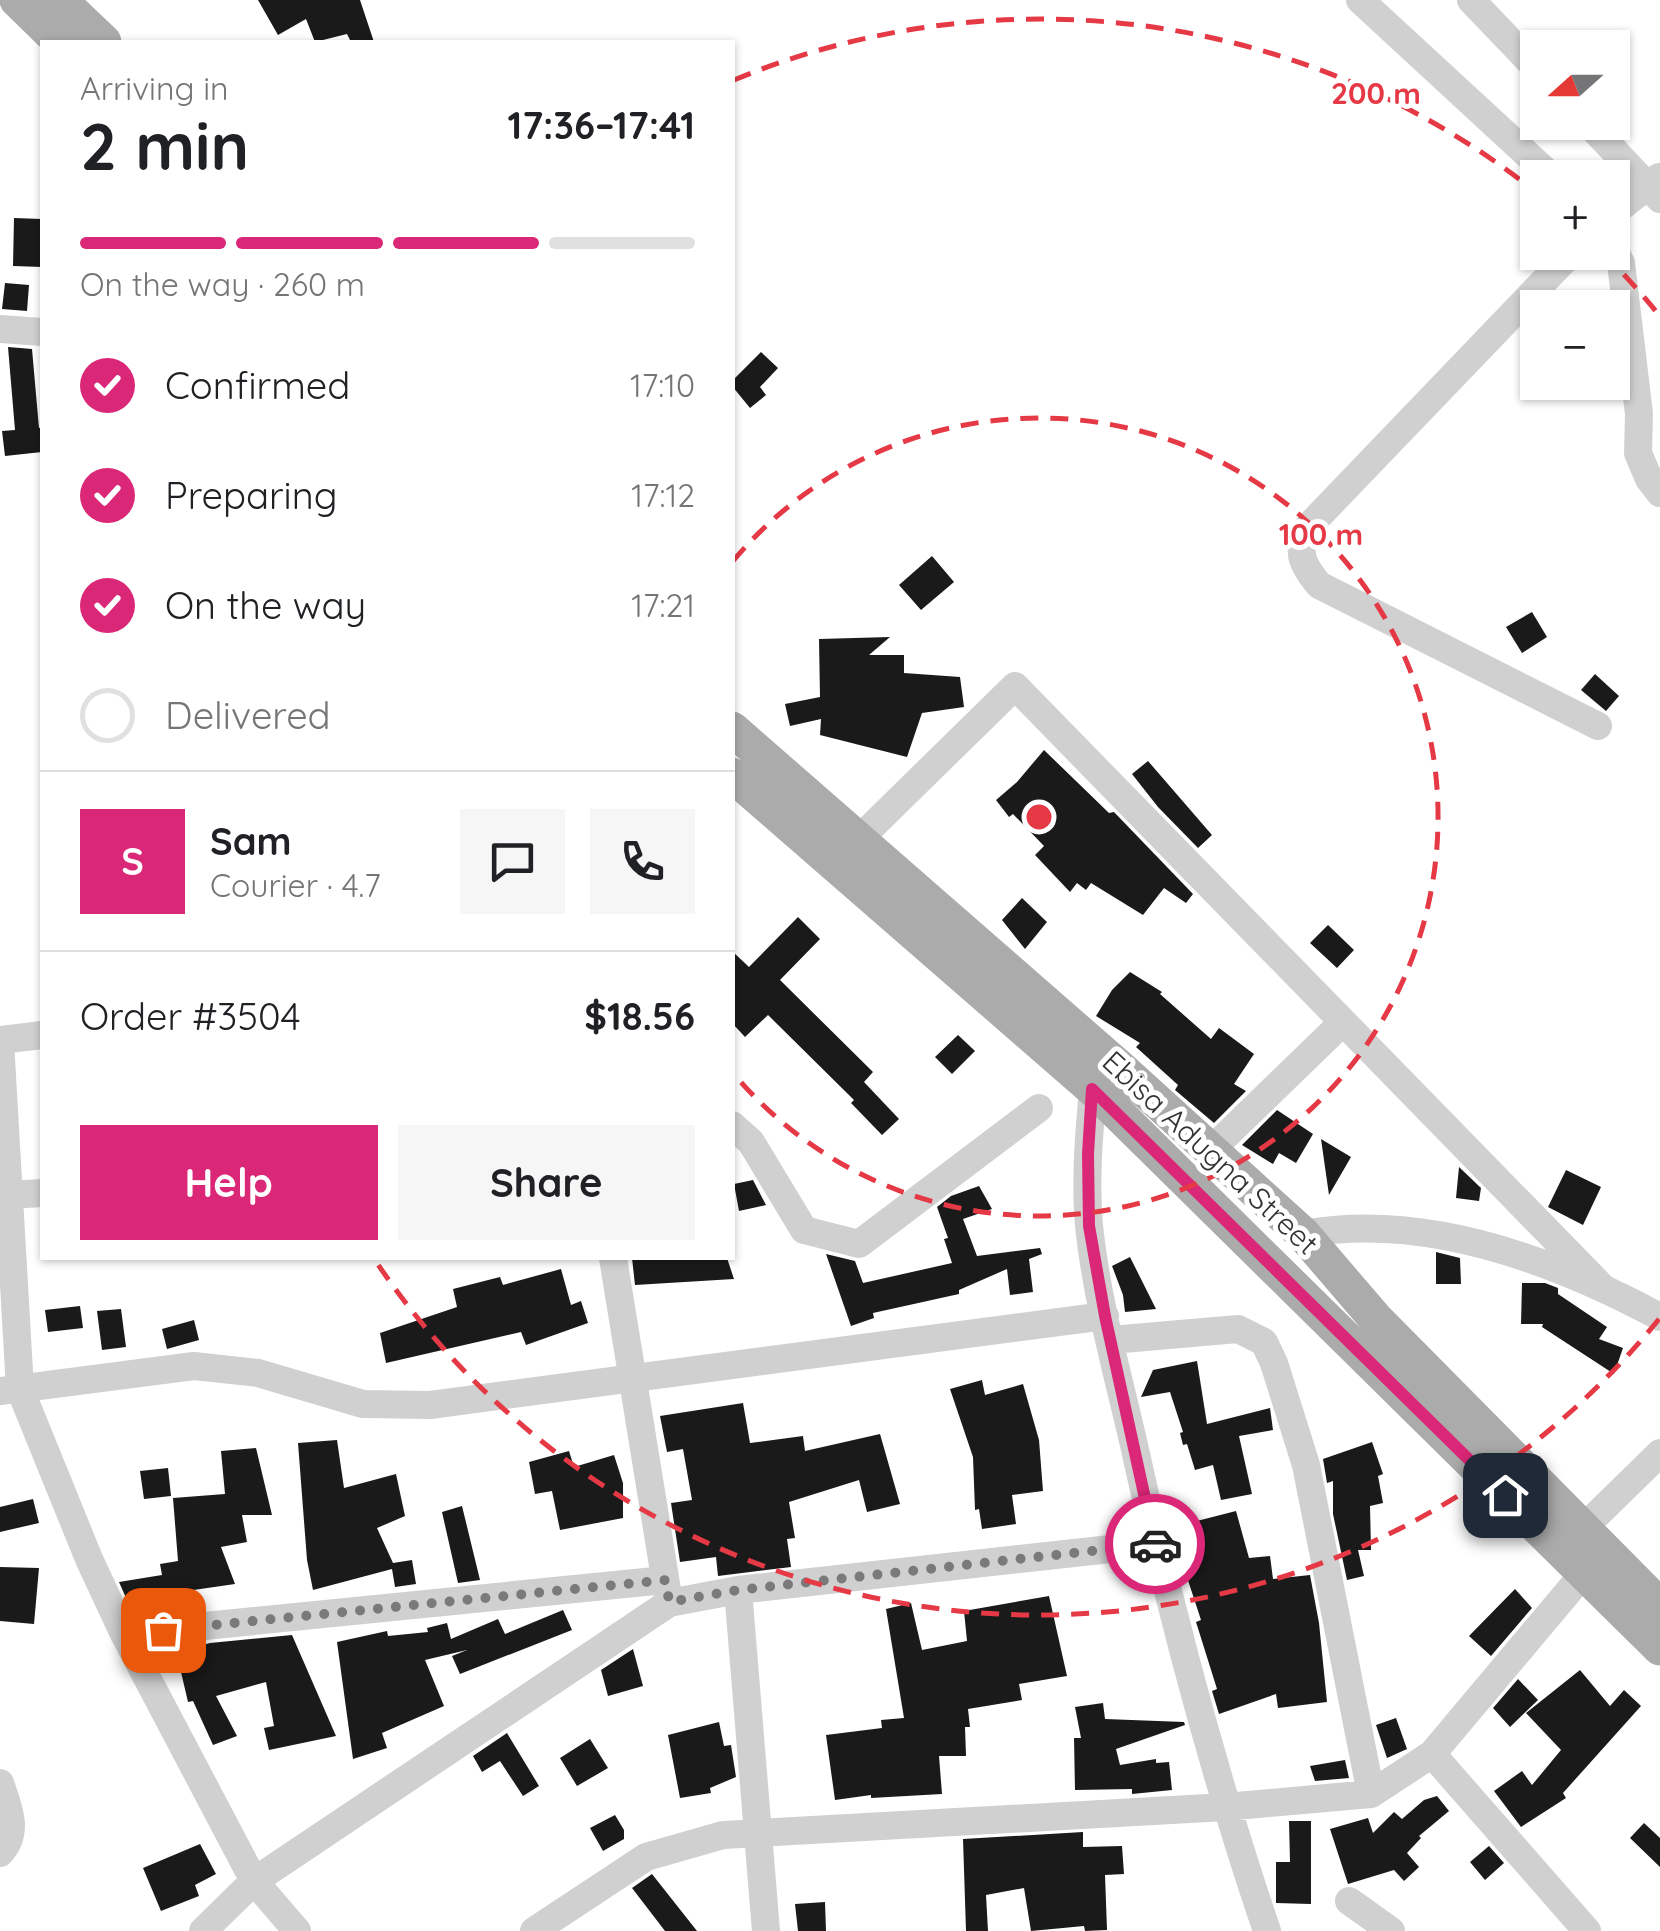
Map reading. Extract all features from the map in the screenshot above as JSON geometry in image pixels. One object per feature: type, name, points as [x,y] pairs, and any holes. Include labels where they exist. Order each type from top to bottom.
[{"type":"main road","points":[[17,0],[58,40]]},
{"type":"main road","points":[[60,0],[102,40]]},
{"type":"main road","name":"Ebisa Adugna Street","points":[[735,732],[1304,1234],[1660,1648]]},
{"type":"main road","name":"Ebisa Adugna Street","points":[[735,777],[1092,1089],[1576,1550],[1660,1606]]},
{"type":"street","points":[[1360,0],[1533,160]]},
{"type":"street","points":[[1470,0],[1520,51]]},
{"type":"street","points":[[1606,140],[1656,187],[1630,203]]},
{"type":"street","points":[[1555,270],[1309,526],[1301,544],[1304,566],[1319,584],[1598,726]]},
{"type":"street","points":[[1622,270],[1638,414],[1638,453],[1648,479],[1660,493]]},
{"type":"street","points":[[0,329],[40,332]]},
{"type":"street","points":[[858,840],[1015,686],[1603,1288]]},
{"type":"street","points":[[1211,1150],[1343,1022]]},
{"type":"street","points":[[40,1035],[0,1040],[8,1195],[10,1390],[124,1634],[254,1881],[297,1931]]},
{"type":"street","points":[[1092,1089],[1089,1226],[1108,1328],[1156,1544],[1226,1807],[1267,1931]]},
{"type":"street","points":[[735,1128],[751,1142],[804,1230],[859,1244],[1040,1108]]},
{"type":"street","points":[[8,1195],[40,1193]]},
{"type":"street","points":[[1304,1234],[1342,1227],[1502,1248],[1603,1288],[1660,1316]]},
{"type":"street","points":[[613,1260],[667,1591]]},
{"type":"street","points":[[10,1390],[194,1366],[258,1373],[363,1404],[401,1406],[1108,1328],[1238,1329],[1264,1342],[1306,1464],[1371,1794]]},
{"type":"street","points":[[534,1931],[646,1857],[690,1842],[758,1831],[1226,1807],[1371,1794],[1432,1754],[1576,1550],[1660,1454]]},
{"type":"street","points":[[124,1634],[667,1591],[738,1590],[1156,1544]]},
{"type":"street","points":[[738,1590],[766,1931]]},
{"type":"street","points":[[203,1931],[254,1881],[667,1591]]},
{"type":"street","points":[[1432,1754],[1586,1931]]},
{"type":"street","points":[[0,1783],[12,1818],[10,1843],[0,1853]]},
{"type":"street","points":[[1349,1901],[1391,1931]]},
{"type":"building","points":[[258,0],[360,0],[373,40],[350,40],[347,34],[314,40],[306,19],[278,35]]},
{"type":"building","points":[[14,218],[40,219],[40,267],[13,266]]},
{"type":"building","points":[[5,283],[29,285],[27,311],[2,309]]},
{"type":"building","points":[[8,347],[32,349],[40,452],[5,456],[2,431],[15,430]]},
{"type":"building","points":[[761,352],[778,368],[760,387],[766,395],[750,408],[735,390],[735,378]]},
{"type":"building","points":[[932,556],[954,582],[921,610],[899,585]]},
{"type":"building","points":[[1532,612],[1547,637],[1522,653],[1506,627]]},
{"type":"building","points":[[890,637],[869,655],[904,655],[904,673],[960,677],[964,707],[922,713],[907,757],[820,735],[821,719],[790,726],[785,704],[820,697],[819,639]]},
{"type":"building","points":[[1595,674],[1619,696],[1606,711],[1581,690]]},
{"type":"building","points":[[1044,750],[1109,813],[1114,812],[1193,894],[1186,903],[1164,888],[1143,915],[1091,883],[1086,890],[1077,883],[1070,892],[1035,855],[1044,846],[1013,814],[1009,817],[996,800]]},
{"type":"building","points":[[1148,761],[1212,835],[1198,848],[1132,774]]},
{"type":"building","points":[[1022,898],[1047,922],[1025,949],[1002,920]]},
{"type":"building","points":[[798,917],[820,939],[780,980],[873,1072],[864,1082],[899,1119],[882,1135],[851,1103],[854,1100],[768,1015],[745,1037],[735,1026],[735,954],[749,967]]},
{"type":"building","points":[[1328,925],[1354,950],[1337,968],[1310,943]]},
{"type":"building","points":[[1130,972],[1162,992],[1211,1039],[1219,1028],[1254,1054],[1234,1084],[1246,1091],[1214,1123],[1175,1090],[1178,1085],[1136,1047],[1140,1043],[1096,1016],[1112,990]]},
{"type":"building","points":[[958,1035],[975,1051],[952,1074],[935,1057]]},
{"type":"building","points":[[1277,1110],[1313,1134],[1296,1163],[1279,1153],[1273,1164],[1242,1145]]},
{"type":"building","points":[[1321,1139],[1351,1157],[1329,1195]]},
{"type":"building","points":[[1459,1167],[1481,1188],[1479,1201],[1456,1198]]},
{"type":"building","points":[[1566,1170],[1601,1187],[1583,1225],[1548,1207]]},
{"type":"building","points":[[753,1180],[766,1205],[739,1211],[735,1184]]},
{"type":"building","points":[[979,1186],[992,1209],[963,1219],[977,1256],[1040,1248],[1042,1254],[1029,1259],[1033,1292],[1010,1295],[1007,1269],[959,1290],[959,1294],[873,1313],[874,1318],[851,1326],[826,1254],[855,1261],[863,1283],[952,1263],[937,1207],[951,1196]]},
{"type":"building","points":[[1436,1252],[1460,1258],[1461,1284],[1436,1284]]},
{"type":"building","points":[[1130,1257],[1156,1309],[1125,1312],[1112,1266]]},
{"type":"building","points":[[632,1260],[728,1260],[734,1279],[635,1285]]},
{"type":"building","points":[[561,1269],[571,1305],[581,1301],[588,1323],[526,1345],[521,1332],[386,1363],[380,1333],[457,1307],[453,1289],[500,1277],[503,1285]]},
{"type":"building","points":[[1522,1283],[1545,1283],[1558,1288],[1558,1294],[1607,1327],[1599,1339],[1623,1348],[1614,1374],[1542,1327],[1543,1324],[1521,1324]]},
{"type":"building","points":[[80,1306],[83,1328],[48,1332],[45,1310]]},
{"type":"building","points":[[121,1309],[126,1347],[102,1350],[97,1311]]},
{"type":"building","points":[[194,1320],[199,1340],[167,1349],[162,1329]]},
{"type":"building","points":[[1197,1361],[1207,1424],[1270,1408],[1273,1430],[1239,1436],[1252,1494],[1221,1500],[1213,1465],[1195,1470],[1187,1444],[1183,1445],[1183,1432],[1170,1392],[1141,1397],[1153,1370]]},
{"type":"building","points":[[982,1380],[985,1395],[1023,1384],[1039,1440],[1043,1491],[1012,1495],[1016,1524],[982,1529],[979,1509],[975,1510],[973,1457],[950,1389]]},
{"type":"building","points":[[743,1403],[750,1443],[803,1436],[805,1451],[880,1434],[900,1504],[867,1512],[859,1480],[789,1502],[795,1538],[787,1539],[791,1567],[718,1576],[716,1557],[680,1562],[671,1503],[692,1500],[683,1449],[667,1452],[660,1416]]},
{"type":"building","points":[[337,1440],[344,1488],[396,1474],[405,1516],[377,1528],[393,1563],[412,1560],[416,1584],[395,1587],[392,1569],[313,1590],[298,1443]]},
{"type":"building","points":[[1372,1442],[1383,1474],[1378,1476],[1383,1503],[1370,1506],[1371,1550],[1358,1550],[1364,1576],[1347,1580],[1333,1514],[1333,1481],[1327,1483],[1323,1459]]},
{"type":"building","points":[[256,1448],[272,1515],[242,1515],[247,1542],[221,1547],[235,1584],[134,1602],[127,1600],[119,1582],[162,1575],[160,1564],[178,1561],[173,1498],[225,1494],[221,1451]]},
{"type":"building","points":[[569,1451],[574,1467],[614,1455],[623,1483],[623,1518],[560,1530],[552,1491],[535,1494],[529,1462]]},
{"type":"building","points":[[168,1468],[171,1496],[144,1499],[140,1471]]},
{"type":"building","points":[[33,1499],[39,1523],[0,1532],[0,1507]]},
{"type":"building","points":[[462,1506],[480,1580],[458,1583],[442,1512]]},
{"type":"building","points":[[1236,1511],[1249,1558],[1270,1556],[1273,1579],[1310,1575],[1327,1702],[1278,1708],[1276,1694],[1219,1714],[1212,1691],[1217,1689],[1196,1622],[1201,1620],[1180,1556],[1196,1551],[1189,1523]]},
{"type":"building","points":[[0,1567],[39,1568],[34,1624],[0,1621]]},
{"type":"building","points":[[1515,1589],[1532,1608],[1491,1656],[1469,1636]]},
{"type":"building","points":[[1049,1596],[1067,1676],[1019,1684],[1022,1700],[968,1709],[966,1756],[939,1756],[942,1794],[835,1800],[826,1735],[882,1728],[881,1720],[904,1718],[886,1609],[911,1603],[922,1650],[967,1641],[964,1611]]},
{"type":"building","points":[[563,1610],[572,1630],[460,1674],[452,1656],[467,1650],[425,1660],[444,1706],[382,1733],[387,1748],[353,1759],[337,1642],[387,1631],[388,1636],[428,1632],[427,1628],[447,1623],[451,1639],[498,1619],[505,1634]]},
{"type":"building","points":[[292,1635],[336,1736],[269,1750],[264,1728],[274,1726],[266,1682],[216,1696],[237,1736],[213,1745],[193,1701],[188,1702],[181,1672],[177,1673],[166,1647],[187,1645],[188,1649],[210,1643]]},
{"type":"building","points":[[633,1649],[643,1686],[608,1696],[601,1670]]},
{"type":"building","points":[[1580,1670],[1610,1706],[1624,1690],[1641,1706],[1563,1793],[1566,1798],[1521,1827],[1494,1791],[1522,1771],[1532,1785],[1561,1750],[1526,1713]]},
{"type":"building","points":[[1518,1679],[1538,1700],[1510,1727],[1493,1708]]},
{"type":"building","points":[[1103,1703],[1105,1719],[1184,1722],[1185,1725],[1116,1749],[1120,1765],[1156,1759],[1156,1763],[1169,1762],[1172,1790],[1132,1794],[1132,1789],[1075,1790],[1074,1738],[1081,1738],[1075,1707]]},
{"type":"building","points":[[1396,1718],[1407,1749],[1387,1758],[1376,1725]]},
{"type":"building","points":[[719,1722],[724,1746],[731,1745],[736,1777],[710,1788],[711,1793],[680,1798],[668,1735]]},
{"type":"building","points":[[507,1733],[539,1786],[523,1796],[500,1761],[482,1772],[473,1756]]},
{"type":"building","points":[[590,1739],[608,1768],[577,1786],[560,1758]]},
{"type":"building","points":[[1345,1760],[1349,1778],[1315,1781],[1310,1766]]},
{"type":"building","points":[[1437,1796],[1449,1811],[1419,1836],[1407,1853],[1419,1867],[1404,1881],[1394,1870],[1348,1884],[1330,1829],[1368,1818],[1373,1833],[1394,1812],[1402,1819],[1424,1800]]},
{"type":"building","points":[[615,1815],[624,1830],[624,1839],[603,1851],[590,1828]]},
{"type":"building","points":[[1289,1821],[1311,1821],[1311,1904],[1276,1903],[1276,1862],[1290,1862]]},
{"type":"building","points":[[1644,1823],[1660,1838],[1660,1867],[1630,1838]]},
{"type":"building","points":[[1083,1832],[1083,1847],[1122,1846],[1124,1874],[1105,1875],[1107,1930],[1085,1931],[1084,1926],[1031,1931],[1024,1888],[986,1895],[988,1931],[966,1931],[963,1839]]},
{"type":"building","points":[[200,1844],[216,1874],[195,1885],[199,1896],[161,1911],[143,1868]]},
{"type":"building","points":[[1489,1846],[1504,1863],[1485,1880],[1470,1862]]},
{"type":"building","points":[[652,1874],[697,1931],[665,1931],[632,1888]]},
{"type":"building","points":[[825,1902],[826,1931],[798,1931],[795,1904]]},
{"type":"way so far","points":[[163,1630],[666,1580],[669,1602],[738,1590],[1155,1544]]},
{"type":"route","points":[[1155,1544],[1089,1226],[1092,1089],[1505,1495]]}]
